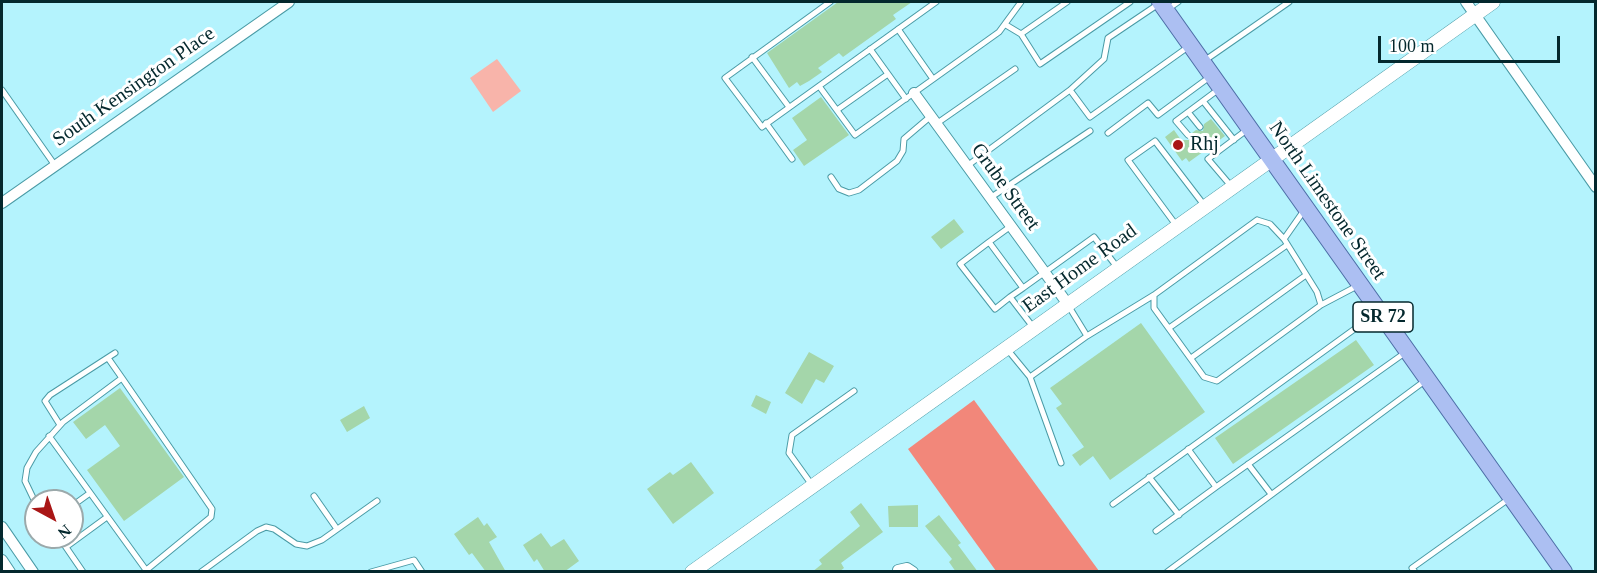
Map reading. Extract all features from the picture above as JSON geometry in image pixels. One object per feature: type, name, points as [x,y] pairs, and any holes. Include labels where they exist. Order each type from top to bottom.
[{"type":"main road","name":"North Limestone Street","points":[[1167,4],[1212,75],[1564,572]]},
{"type":"street","name":"South Kensington Place","points":[[2,203],[54,164],[289,2]]},
{"type":"street","points":[[1466,2],[1596,187]]},
{"type":"street","name":"East Home Road","points":[[692,572],[1204,205],[1493,2]]},
{"type":"street","name":"Grube Street","points":[[910,96],[933,120],[1067,303]]},
{"type":"street","points":[[2,527],[33,572]]},
{"type":"street","points":[[2,560],[10,572]]},
{"type":"street","points":[[898,570],[908,568],[913,572]]},
{"type":"lane","points":[[830,2],[725,78],[762,126],[936,2]]},
{"type":"lane","points":[[819,86],[855,135],[1006,25],[1021,2]]},
{"type":"lane","points":[[1021,34],[1067,2]]},
{"type":"lane","points":[[1006,25],[1021,34],[1040,64],[1130,2]]},
{"type":"lane","points":[[1108,133],[1148,103],[1158,114],[1212,75],[1289,2]]},
{"type":"lane","points":[[967,166],[1071,90],[1104,59],[1108,38],[1167,4]]},
{"type":"lane","points":[[898,29],[933,79]]},
{"type":"lane","points":[[1071,90],[1090,117],[1192,45]]},
{"type":"lane","points":[[870,49],[888,74],[910,96]]},
{"type":"lane","points":[[752,57],[789,107]]},
{"type":"lane","points":[[831,177],[839,189],[849,193],[859,190],[897,161],[903,151],[904,139],[1015,69]]},
{"type":"lane","points":[[837,110],[888,74]]},
{"type":"lane","points":[[1188,135],[1176,121],[1203,101],[1212,75]]},
{"type":"lane","points":[[2,90],[54,164]]},
{"type":"lane","points":[[1203,101],[1234,140]]},
{"type":"lane","points":[[1188,112],[1200,127]]},
{"type":"lane","points":[[766,123],[792,159]]},
{"type":"lane","points":[[1208,159],[1250,128]]},
{"type":"lane","points":[[990,198],[1090,131]]},
{"type":"lane","points":[[1176,225],[1128,160],[1155,141],[1204,205]]},
{"type":"lane","points":[[1214,145],[1219,151]]},
{"type":"lane","points":[[1202,152],[1231,186]]},
{"type":"lane","points":[[1284,239],[1306,208]]},
{"type":"lane","points":[[1030,377],[1087,336],[1154,295],[1257,220],[1270,224],[1284,239],[1317,292],[1321,305]]},
{"type":"lane","points":[[1011,226],[960,264],[995,309],[1094,237],[1117,267]]},
{"type":"lane","points":[[989,242],[1023,288]]},
{"type":"lane","points":[[1169,328],[1287,245]]},
{"type":"lane","points":[[1191,358],[1306,275]]},
{"type":"lane","points":[[1154,295],[1154,308],[1204,377],[1217,381],[1321,305],[1360,284]]},
{"type":"lane","points":[[1010,297],[1033,327]]},
{"type":"lane","points":[[1067,303],[1087,336]]},
{"type":"lane","points":[[1113,504],[1379,311]]},
{"type":"lane","points":[[1005,347],[1030,377],[1061,464]]},
{"type":"lane","points":[[1156,531],[1407,351]]},
{"type":"lane","points":[[60,425],[45,401],[50,395],[115,353]]},
{"type":"lane","points":[[49,436],[145,571],[211,517],[212,509],[108,358]]},
{"type":"lane","points":[[29,489],[25,481],[27,468],[49,436],[122,378]]},
{"type":"lane","points":[[1167,572],[1427,379]]},
{"type":"lane","points":[[812,485],[789,453],[792,435],[854,391]]},
{"type":"lane","points":[[1188,449],[1216,487]]},
{"type":"lane","points":[[1248,464],[1271,494]]},
{"type":"lane","points":[[1149,477],[1179,515]]},
{"type":"lane","points":[[84,497],[90,493]]},
{"type":"lane","points":[[314,496],[337,529]]},
{"type":"lane","points":[[1414,572],[1412,568],[1511,497]]},
{"type":"lane","points":[[201,572],[241,541],[266,527],[274,529],[296,544],[308,546],[377,501]]},
{"type":"lane","points":[[84,534],[107,517]]},
{"type":"lane","points":[[67,549],[83,572]]},
{"type":"lane","points":[[371,571],[414,560],[422,572]]},
{"type":"shaded area","points":[[497,59],[521,91],[493,112],[470,78]]},
{"type":"shaded area","points":[[974,400],[1099,571],[996,571],[908,449]]},
{"type":"building","points":[[838,2],[912,2],[893,15],[896,19],[843,57],[839,53],[818,68],[822,72],[800,86],[797,82],[789,88],[767,53]]},
{"type":"building","points":[[821,97],[849,135],[804,166],[793,150],[807,140],[792,118]]},
{"type":"building","points":[[1211,119],[1225,136],[1189,162],[1186,158],[1182,161],[1165,137],[1174,130],[1181,140],[1189,140],[1196,130],[1203,131],[1204,124]]},
{"type":"building","points":[[954,219],[964,232],[941,249],[931,237]]},
{"type":"building","points":[[1141,323],[1205,412],[1110,480],[1093,456],[1080,466],[1072,455],[1084,447],[1056,408],[1062,404],[1050,388]]},
{"type":"building","points":[[1356,340],[1374,365],[1233,464],[1215,438]]},
{"type":"building","points":[[809,352],[834,366],[824,383],[816,379],[802,404],[785,393]]},
{"type":"building","points":[[120,388],[184,477],[124,521],[87,470],[120,446],[105,425],[86,439],[73,422]]},
{"type":"building","points":[[756,395],[771,402],[766,414],[751,406]]},
{"type":"building","points":[[364,406],[370,418],[347,432],[340,420]]},
{"type":"building","points":[[691,462],[714,493],[673,524],[647,489],[670,472],[673,475]]},
{"type":"building","points":[[861,503],[883,532],[841,563],[844,568],[839,572],[812,572],[822,564],[819,560],[860,526],[850,512]]},
{"type":"building","points":[[918,505],[918,527],[889,527],[888,506]]},
{"type":"building","points":[[939,515],[961,543],[958,545],[978,572],[956,572],[949,562],[952,559],[925,526]]},
{"type":"building","points":[[478,517],[484,526],[487,523],[497,537],[489,542],[506,572],[486,572],[472,553],[469,555],[454,534]]},
{"type":"building","points":[[541,533],[551,547],[564,539],[579,561],[564,572],[545,572],[537,559],[534,562],[523,545]]},
{"type":"place","name":"Rhj","points":[[1178,145]]}]
